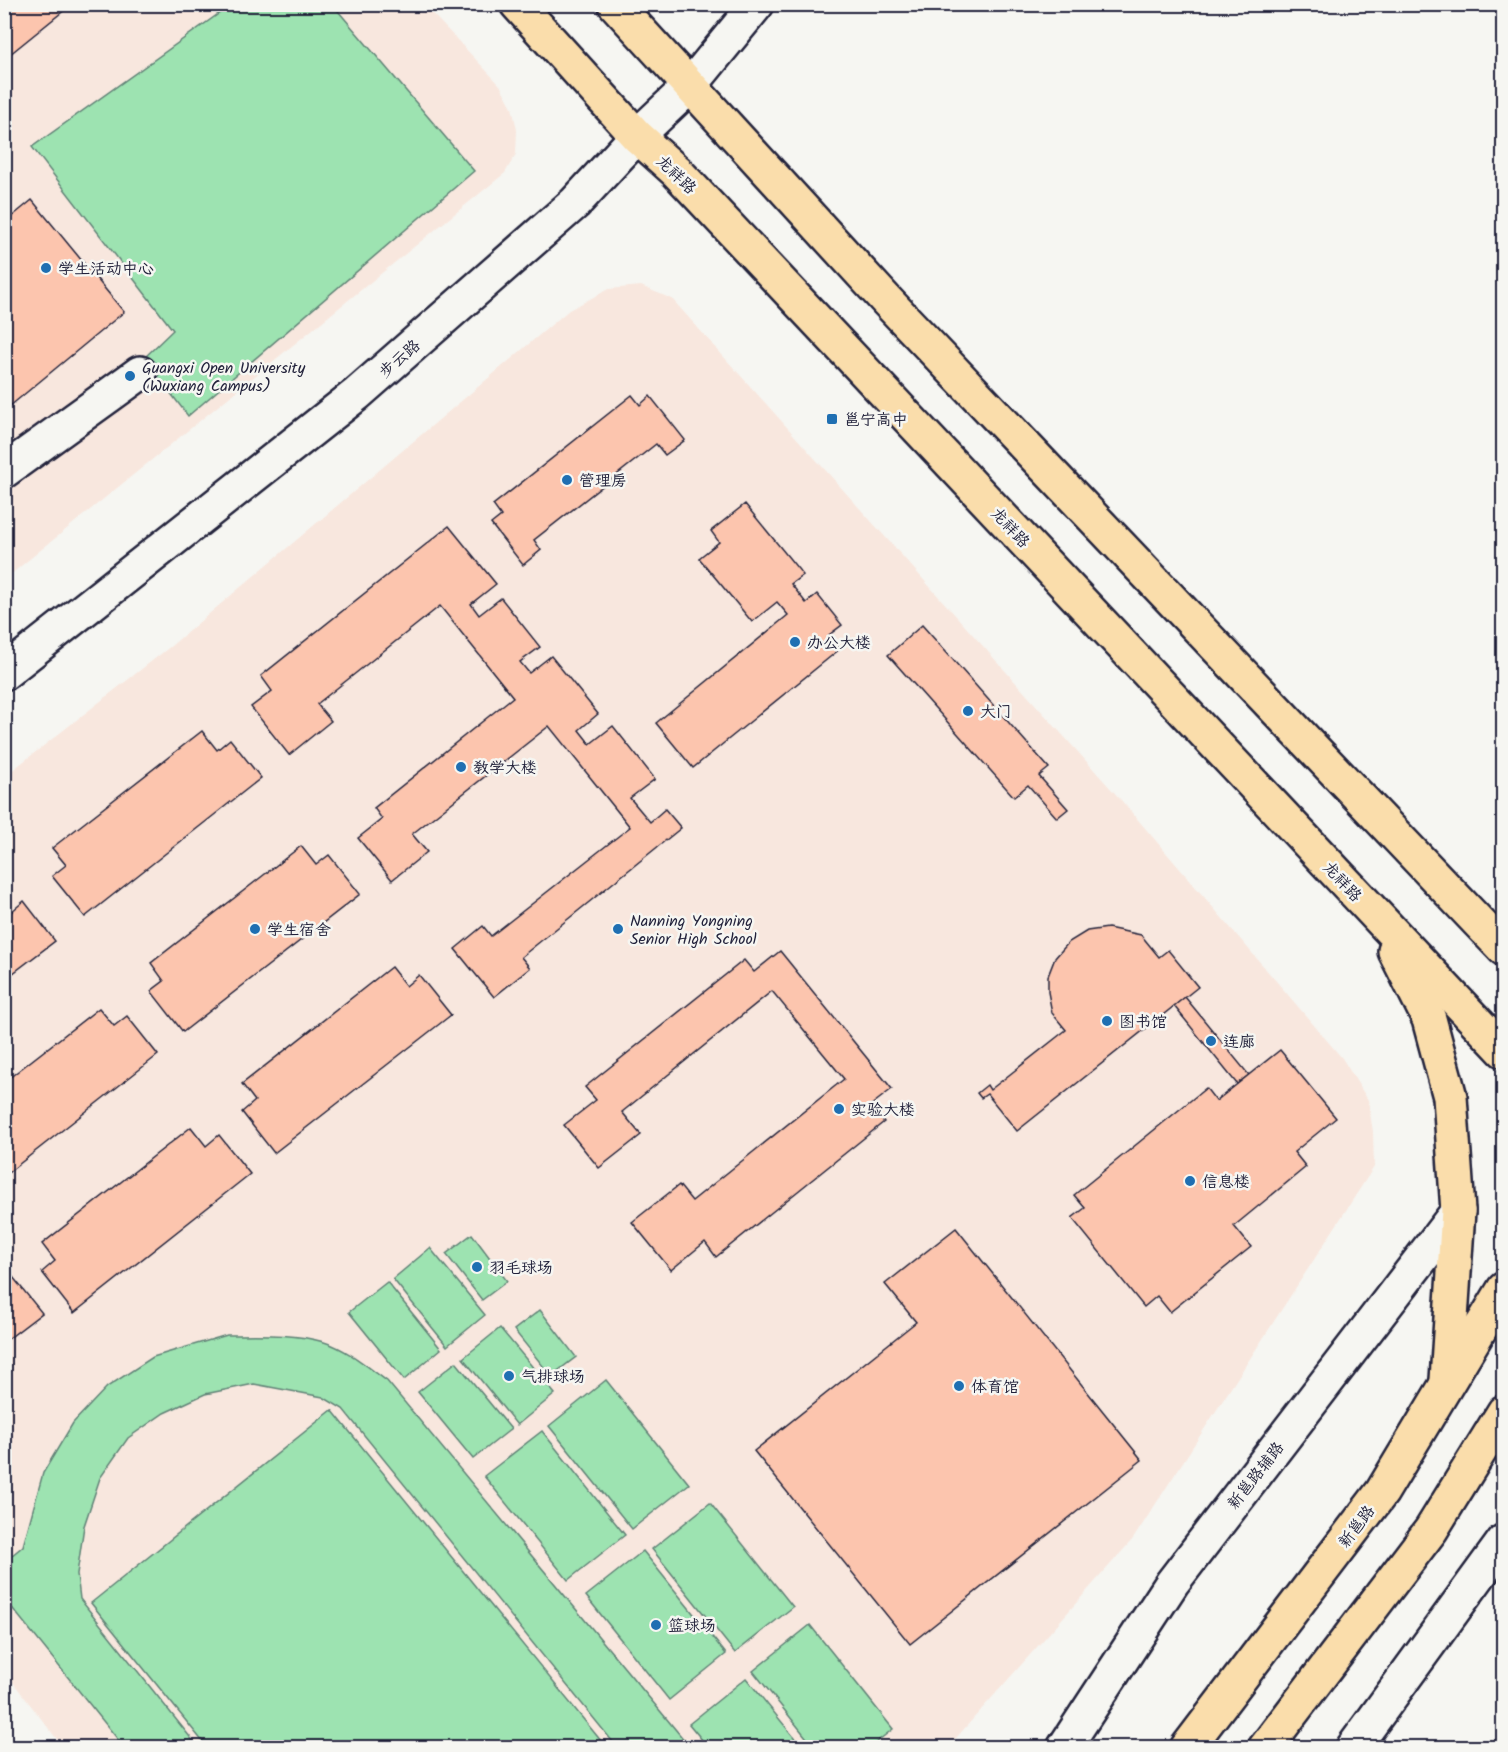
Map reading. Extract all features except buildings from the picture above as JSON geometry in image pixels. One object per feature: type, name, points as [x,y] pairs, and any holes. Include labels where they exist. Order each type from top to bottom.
[{"type":"main road","name":"龙祥路","points":[[517,4],[637,136],[685,181],[1503,1051]]},
{"type":"main road","points":[[615,4],[887,301],[1503,949]]},
{"type":"main road","points":[[1464,908],[1503,921]]},
{"type":"main road","points":[[1378,918],[1429,1019],[1450,1097],[1458,1211],[1446,1385]]},
{"type":"main road","name":"新邕路","points":[[1187,1748],[1382,1492],[1503,1289]]},
{"type":"main road","points":[[1265,1748],[1431,1530],[1503,1412]]},
{"type":"street","name":"步云路","points":[[4,673],[357,394],[575,203],[637,136],[690,86],[757,4]]},
{"type":"street","points":[[4,471],[140,373]]},
{"type":"street","name":"新邕路辅路","points":[[1064,1748],[1172,1583],[1458,1211]]},
{"type":"street","points":[[1353,1748],[1503,1541]]},
{"type":"shaded area","name":"Guangxi Open University (Wuxiang Campus)","points":[[5,5],[424,5],[500,85],[512,107],[517,130],[516,154],[505,173],[5,579]]},
{"type":"shaded area","name":"Nanning Yongning Senior High School","points":[[641,286],[672,299],[1121,800],[1342,1058],[1368,1100],[1373,1132],[1374,1167],[1133,1539],[948,1747],[63,1747],[5,1672],[5,776],[171,646],[569,310],[609,289]]},
{"type":"green space","points":[[231,5],[333,5],[474,171],[188,416],[144,358],[173,330],[32,147]]},
{"type":"green space","name":"羽毛球场","points":[[472,1234],[507,1281],[482,1300],[446,1254]]},
{"type":"green space","points":[[430,1248],[485,1315],[447,1346],[393,1279]]},
{"type":"green space","points":[[387,1282],[441,1349],[404,1380],[349,1312]]},
{"type":"green space","points":[[540,1310],[576,1357],[551,1376],[514,1330]]},
{"type":"green space","name":"气排球场","points":[[500,1328],[555,1394],[517,1425],[463,1358]]},
{"type":"green space","points":[[227,1335],[288,1336],[324,1342],[349,1354],[387,1381],[688,1747],[617,1747],[343,1409],[323,1397],[254,1384],[205,1394],[164,1413],[128,1438],[100,1478],[84,1526],[77,1574],[80,1599],[198,1747],[124,1747],[5,1599],[5,1561],[23,1546],[43,1473],[73,1423],[107,1387],[153,1357]]},
{"type":"green space","points":[[456,1362],[511,1429],[473,1459],[418,1392]]},
{"type":"green space","points":[[606,1380],[689,1484],[632,1529],[549,1426]]},
{"type":"green space","points":[[332,1410],[606,1747],[207,1747],[91,1603]]},
{"type":"green space","points":[[542,1431],[625,1535],[568,1580],[484,1476]]},
{"type":"green space","points":[[710,1503],[793,1607],[735,1653],[652,1549]]},
{"type":"green space","name":"篮球场","points":[[643,1551],[726,1654],[669,1700],[586,1596]]},
{"type":"green space","points":[[810,1625],[893,1729],[870,1747],[814,1747],[753,1671]]},
{"type":"green space","points":[[746,1678],[802,1747],[708,1747],[689,1724]]},
{"type":"place","name":"学生活动中心","points":[[46,268]]},
{"type":"place","name":"Guangxi Open University (Wuxiang Campus)","points":[[130,376]]},
{"type":"place","name":"邕宁高中","points":[[832,419]]},
{"type":"place","name":"管理房","points":[[567,480]]},
{"type":"place","name":"办公大楼","points":[[795,642]]},
{"type":"place","name":"大门","points":[[968,711]]},
{"type":"place","name":"教学大楼","points":[[461,767]]},
{"type":"place","name":"学生宿舍","points":[[255,929]]},
{"type":"place","name":"Nanning Yongning Senior High School","points":[[618,929]]},
{"type":"place","name":"图书馆","points":[[1107,1021]]},
{"type":"place","name":"连廊","points":[[1211,1041]]},
{"type":"place","name":"实验大楼","points":[[839,1109]]},
{"type":"place","name":"信息楼","points":[[1190,1181]]},
{"type":"place","name":"羽毛球场","points":[[477,1267]]},
{"type":"place","name":"气排球场","points":[[509,1376]]},
{"type":"place","name":"体育馆","points":[[959,1386]]},
{"type":"place","name":"篮球场","points":[[656,1625]]}]
